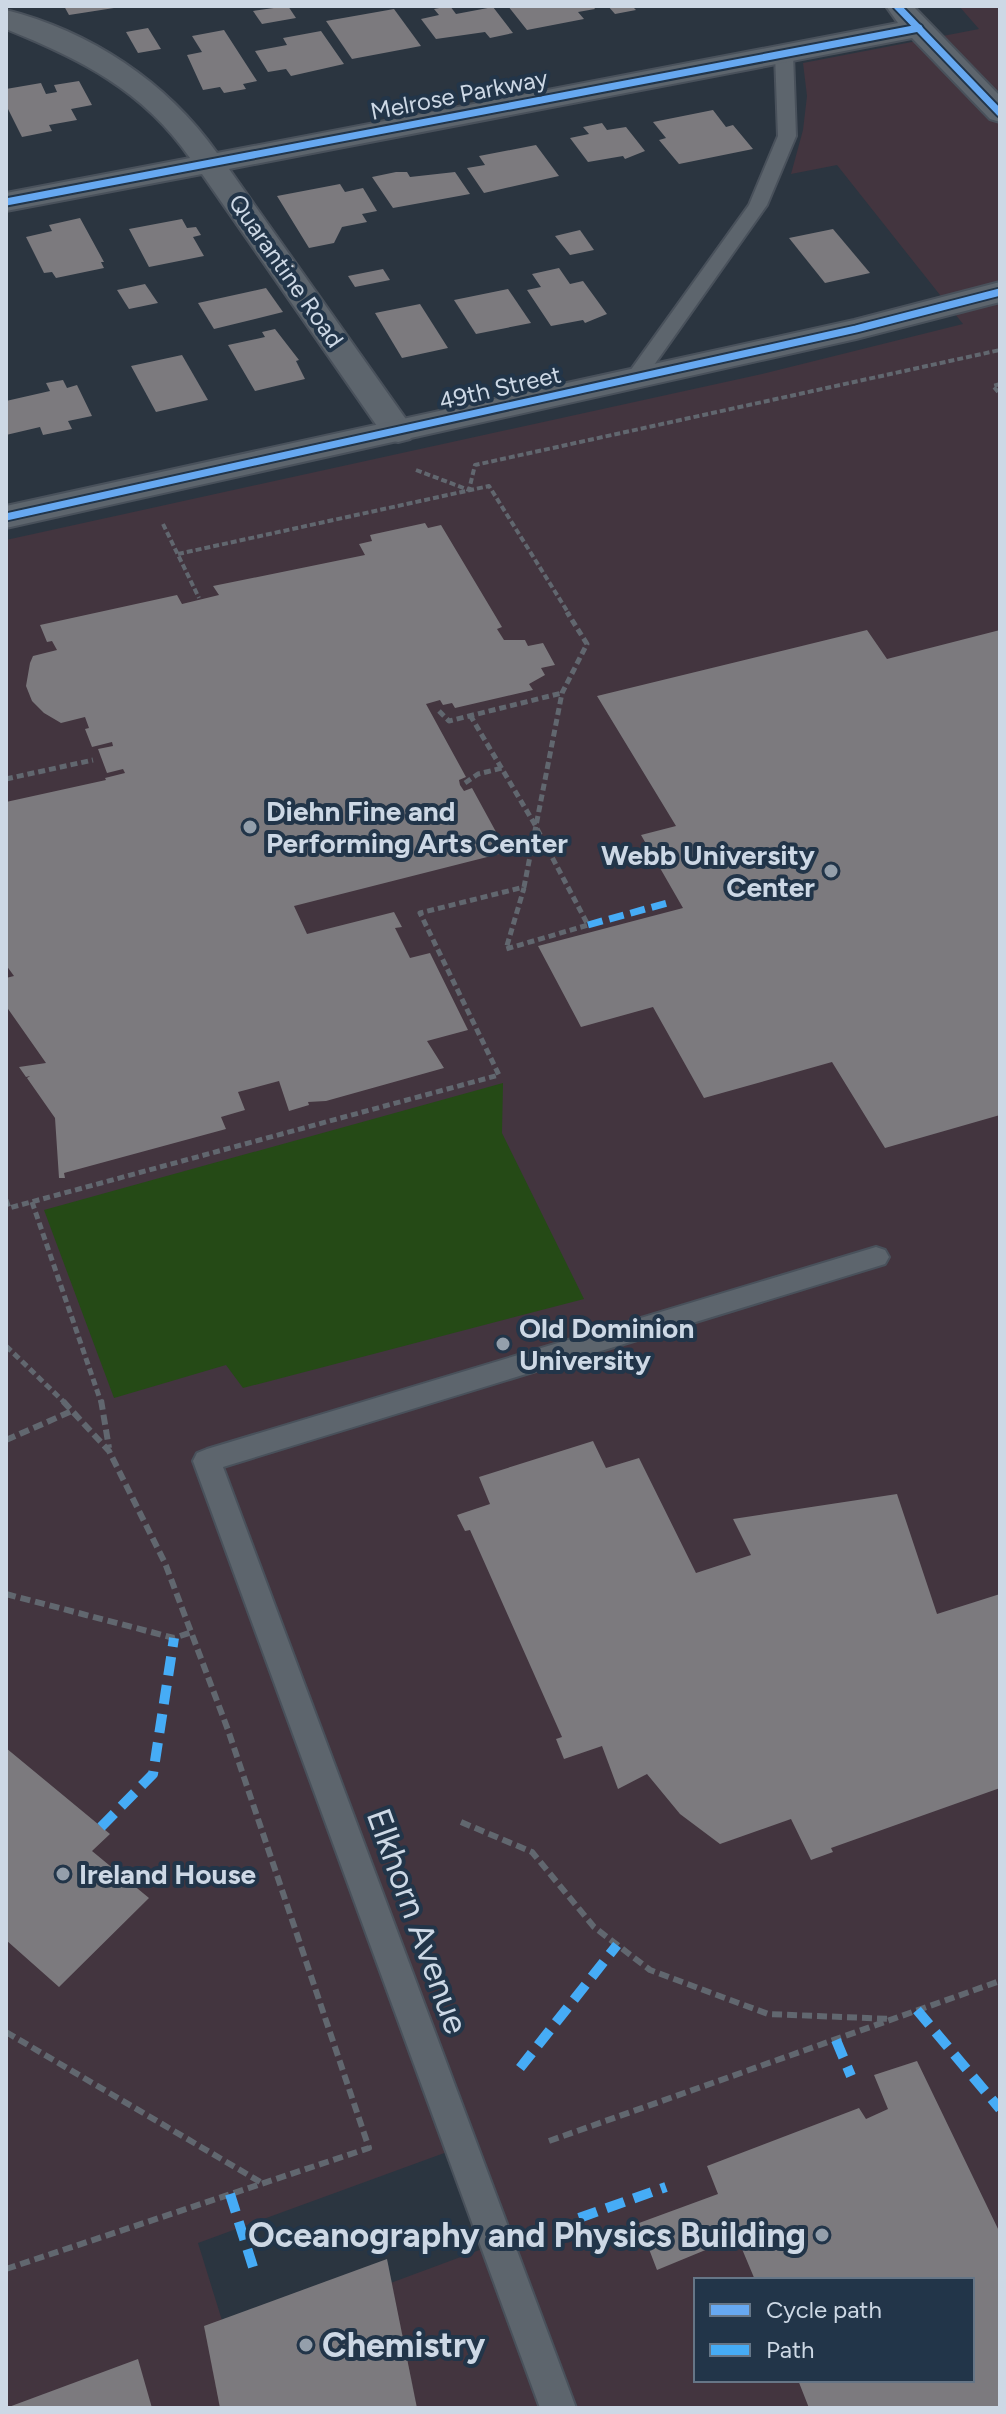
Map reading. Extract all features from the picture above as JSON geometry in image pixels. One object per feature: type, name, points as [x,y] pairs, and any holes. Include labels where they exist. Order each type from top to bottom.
[{"type":"street","points":[[685,44],[886,6]]},
{"type":"street","points":[[897,6],[1000,113]]},
{"type":"street","name":"Quarantine Road","points":[[6,19],[80,49],[129,77],[191,137],[398,432]]},
{"type":"street","name":"Melrose Parkway","points":[[6,202],[919,28]]},
{"type":"street","points":[[160,143],[222,131]]},
{"type":"street","name":"49th Street","points":[[6,517],[856,329],[1000,292]]},
{"type":"lane","points":[[635,378],[758,205],[787,136],[784,54]]},
{"type":"lane","name":"Elkhorn Avenue","points":[[558,2408],[207,1461],[876,1257]]},
{"type":"path","points":[[469,490],[475,465],[1000,350]]},
{"type":"path","points":[[1000,384],[993,386],[1000,394]]},
{"type":"path","points":[[406,466],[469,490]]},
{"type":"path","points":[[178,554],[489,486],[587,644],[562,693],[534,823],[524,887],[506,949],[588,925],[534,823],[470,715]]},
{"type":"path","points":[[161,520],[199,598]]},
{"type":"path","points":[[439,711],[449,721],[562,693]]},
{"type":"path","points":[[6,779],[93,760]]},
{"type":"path","points":[[465,783],[478,774],[502,768]]},
{"type":"path","points":[[6,1200],[7,1209],[499,1075],[420,913],[524,887]]},
{"type":"path","points":[[32,1202],[104,1410],[109,1451]]},
{"type":"path","points":[[6,2269],[369,2148],[192,1632],[165,1563],[109,1451],[8,1350]]},
{"type":"path","points":[[6,1440],[72,1411]]},
{"type":"path","points":[[6,1594],[174,1638],[192,1632]]},
{"type":"path","points":[[461,1822],[532,1852],[594,1927],[650,1970],[768,2014],[892,2019]]},
{"type":"path","points":[[549,2141],[1000,1981]]},
{"type":"path","points":[[6,2032],[263,2184]]},
{"type":"shaded area","name":"Old Dominion University","points":[[959,6],[1000,6],[1000,2408],[6,2408],[6,540],[762,374],[963,324],[837,165],[791,174],[803,130],[807,96],[803,63],[979,29]],"holes":[[[458,2148],[493,2245],[229,2343],[198,2243]]]},
{"type":"green space","points":[[503,1083],[502,1133],[584,1299],[243,1388],[226,1365],[114,1398],[44,1210]]},
{"type":"building","points":[[64,6],[114,6],[114,8],[69,15]]},
{"type":"building","points":[[288,6],[296,18],[262,24],[253,11]]},
{"type":"building","points":[[450,6],[456,14],[493,7],[513,33],[490,38],[485,32],[436,39],[421,19],[439,15],[434,9]]},
{"type":"building","points":[[508,6],[593,6],[595,9],[578,12],[584,19],[527,30]]},
{"type":"building","points":[[608,6],[632,6],[636,10],[615,14]]},
{"type":"building","points":[[394,9],[421,46],[352,59],[326,21]]},
{"type":"building","points":[[148,28],[161,49],[138,53],[126,32]]},
{"type":"building","points":[[224,30],[257,81],[243,84],[246,89],[224,93],[220,87],[203,90],[187,55],[202,52],[192,36]]},
{"type":"building","points":[[321,31],[344,64],[291,76],[286,69],[268,72],[255,51],[287,45],[283,38]]},
{"type":"building","points":[[79,81],[92,105],[71,109],[77,120],[49,125],[52,131],[22,137],[6,105],[6,89],[41,83],[46,94],[57,92],[54,85]]},
{"type":"building","points":[[713,110],[726,127],[733,125],[753,149],[679,164],[659,140],[666,138],[653,122]]},
{"type":"building","points":[[602,123],[607,130],[626,127],[645,151],[625,159],[623,156],[588,162],[570,138],[589,134],[583,127]]},
{"type":"building","points":[[536,145],[559,176],[484,193],[467,168],[485,165],[479,156]]},
{"type":"building","points":[[407,172],[410,177],[455,172],[470,194],[393,208],[372,177]]},
{"type":"building","points":[[340,184],[345,192],[363,188],[377,211],[362,214],[367,222],[342,227],[334,243],[309,248],[277,196]]},
{"type":"building","points":[[80,218],[104,262],[101,262],[104,268],[56,278],[52,272],[44,273],[26,237],[52,231],[49,225]]},
{"type":"building","points":[[182,219],[187,228],[196,227],[201,235],[193,237],[204,256],[149,267],[129,229]]},
{"type":"building","points":[[833,229],[870,273],[825,283],[789,238]]},
{"type":"building","points":[[580,230],[594,250],[570,255],[555,236]]},
{"type":"building","points":[[559,268],[570,284],[583,281],[607,314],[585,323],[583,320],[551,326],[527,290],[541,287],[532,274]]},
{"type":"building","points":[[383,269],[390,280],[355,287],[348,276]]},
{"type":"building","points":[[145,284],[158,303],[129,309],[117,290]]},
{"type":"building","points":[[266,288],[283,312],[214,329],[198,303]]},
{"type":"building","points":[[508,289],[531,323],[476,334],[454,300]]},
{"type":"building","points":[[420,304],[448,348],[402,358],[375,313]]},
{"type":"building","points":[[275,329],[299,360],[296,361],[305,379],[255,391],[228,345],[265,337],[262,332]]},
{"type":"building","points":[[182,355],[208,400],[156,412],[131,366]]},
{"type":"building","points":[[63,380],[67,388],[77,385],[92,416],[68,421],[72,429],[43,435],[40,427],[6,435],[6,401],[50,391],[46,383]]},
{"type":"building","name":"Diehn Fine and Performing Arts Center","points":[[425,523],[428,528],[441,525],[502,627],[497,629],[504,640],[525,640],[528,646],[543,643],[555,665],[541,668],[545,675],[529,684],[533,690],[455,708],[452,703],[443,705],[440,700],[426,704],[466,777],[459,780],[460,785],[464,791],[472,788],[507,852],[294,906],[307,934],[394,912],[402,927],[395,928],[410,958],[430,953],[468,1030],[427,1041],[444,1068],[326,1101],[308,1102],[309,1105],[289,1111],[279,1081],[238,1092],[245,1110],[221,1117],[226,1129],[64,1173],[65,1178],[59,1178],[55,1118],[27,1078],[30,1076],[26,1077],[19,1067],[46,1063],[6,1006],[6,978],[14,976],[6,965],[6,802],[125,773],[123,769],[107,773],[98,749],[113,746],[112,742],[92,747],[85,729],[89,728],[85,717],[61,723],[32,701],[26,686],[33,656],[57,650],[52,641],[47,642],[40,625],[177,595],[182,604],[219,595],[213,586],[365,555],[359,544],[372,541],[370,535]]},
{"type":"building","name":"Webb University Center","points":[[867,630],[887,659],[1000,630],[1000,1115],[885,1148],[832,1062],[704,1098],[653,1007],[581,1027],[538,946],[683,908],[641,835],[676,826],[597,696]]},
{"type":"building","points":[[593,1441],[606,1468],[639,1458],[696,1573],[751,1555],[733,1519],[897,1494],[937,1614],[1000,1594],[1000,1788],[831,1848],[833,1852],[811,1860],[791,1819],[720,1844],[680,1814],[647,1774],[618,1789],[602,1746],[564,1759],[556,1739],[562,1737],[470,1530],[465,1531],[457,1515],[490,1504],[479,1477]]},
{"type":"building","name":"Ireland House","points":[[6,1748],[110,1834],[92,1851],[149,1898],[59,1987],[6,1940]]},
{"type":"building","name":"Oceanography and Physics Building","points":[[917,2061],[1000,2233],[1000,2408],[809,2408],[799,2382],[974,2382],[974,2278],[754,2278],[737,2237],[657,2270],[639,2223],[718,2194],[707,2166],[859,2108],[866,2119],[888,2109],[874,2075]]},
{"type":"building","name":"Chemistry","points":[[387,2259],[417,2408],[220,2408],[204,2326]]},
{"type":"building","points":[[138,2359],[152,2408],[6,2408]]},
{"type":"marked path","points":[[588,925],[671,902]]},
{"type":"marked path","points":[[101,1827],[153,1774],[174,1638]]},
{"type":"marked path","points":[[520,2068],[617,1945]]},
{"type":"marked path","points":[[917,2010],[1000,2109]]},
{"type":"marked path","points":[[836,2040],[851,2076]]},
{"type":"marked path","points":[[579,2218],[666,2187]]},
{"type":"marked path","points":[[230,2194],[253,2267]]},
{"type":"cycle path","points":[[897,6],[1000,113]]},
{"type":"cycle path","points":[[6,202],[919,28]]},
{"type":"cycle path","points":[[6,517],[856,329],[1000,292]]},
{"type":"place","name":"Diehn Fine and Performing Arts Center","points":[[250,827]]},
{"type":"place","name":"Webb University Center","points":[[831,871]]},
{"type":"place","name":"Old Dominion University","points":[[503,1344]]},
{"type":"place","name":"Ireland House","points":[[63,1874]]},
{"type":"place","name":"Oceanography and Physics Building","points":[[822,2235]]},
{"type":"place","name":"Chemistry","points":[[306,2345]]}]
